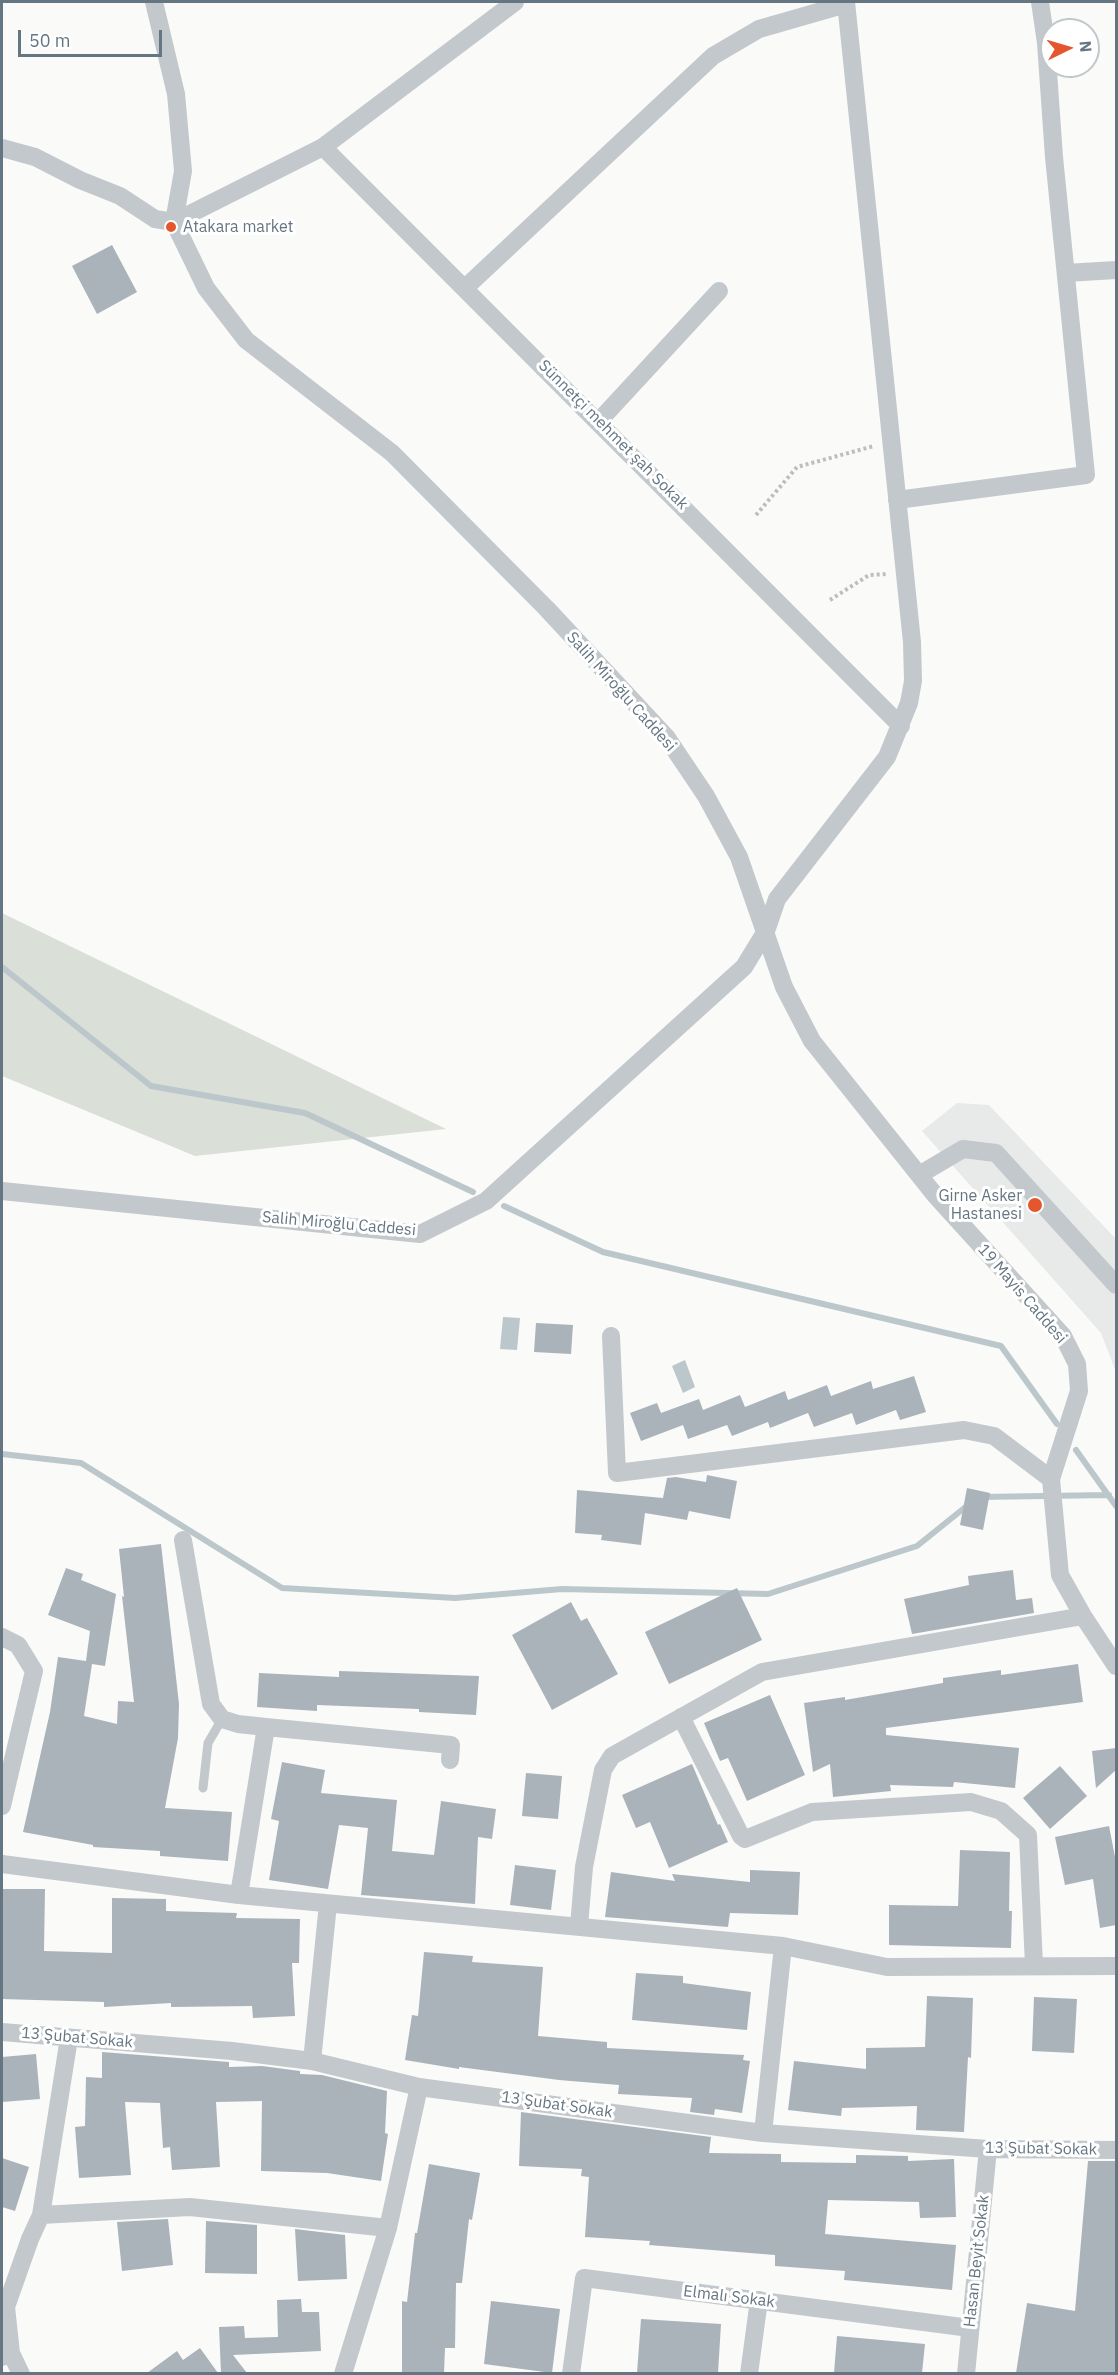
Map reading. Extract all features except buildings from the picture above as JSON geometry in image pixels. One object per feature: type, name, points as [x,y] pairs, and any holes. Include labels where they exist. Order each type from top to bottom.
[{"type":"street","points":[[154,2],[167,47],[176,94],[183,171],[174,222]]},
{"type":"street","points":[[2,148],[35,157],[80,180],[120,196],[155,219],[174,222],[323,147],[514,2]]},
{"type":"street","points":[[897,500],[1086,475],[1046,43],[1040,2]]},
{"type":"street","points":[[465,288],[713,56],[759,28],[846,3],[912,642],[913,681],[909,703],[887,757],[777,899],[766,931]]},
{"type":"street","name":"Sünnetçi mehmet şah Sokak","points":[[323,147],[901,726]]},
{"type":"street","name":"Salih Miroğlu Caddesi","points":[[2,1191],[420,1234],[486,1201],[744,967],[766,931],[739,856],[706,796],[667,738],[547,609],[392,453],[246,340],[206,288],[174,222]]},
{"type":"street","points":[[1066,273],[1116,270]]},
{"type":"street","points":[[599,421],[719,291]]},
{"type":"street","name":"19 Mayis Caddesi","points":[[766,931],[784,987],[812,1041],[919,1175],[1063,1336],[1077,1364],[1079,1391],[1051,1479],[1060,1575],[1083,1616],[1116,1666]]},
{"type":"street","points":[[919,1175],[963,1149],[996,1153],[1116,1285]]},
{"type":"street","points":[[610,1336],[617,1473],[964,1430],[994,1436],[1051,1479]]},
{"type":"street","points":[[183,1540],[211,1704],[222,1719],[238,1724],[451,1744],[450,1760]]},
{"type":"street","points":[[579,1926],[584,1867],[603,1770],[612,1756],[762,1672],[1083,1616]]},
{"type":"street","points":[[2,1637],[18,1645],[34,1671],[2,1806]]},
{"type":"street","points":[[681,1717],[741,1836],[745,1839],[812,1812],[971,1802],[1001,1811],[1028,1835],[1034,1965]]},
{"type":"street","points":[[239,1895],[266,1727]]},
{"type":"street","points":[[2,1864],[239,1895],[783,1946],[887,1967],[1116,1966]]},
{"type":"street","points":[[312,2061],[328,1904]]},
{"type":"street","points":[[763,2133],[783,1946]]},
{"type":"street","name":"13 Şubat Sokak","points":[[2,2032],[232,2051],[312,2061],[419,2087],[763,2133],[988,2149],[1116,2150]]},
{"type":"street","points":[[21,2373],[6,2355],[6,2307],[41,2215],[69,2038]]},
{"type":"street","points":[[343,2373],[388,2228],[419,2087]]},
{"type":"street","name":"Hasan Beyit Sokak","points":[[966,2373],[988,2149]]},
{"type":"street","points":[[41,2215],[190,2207],[388,2228]]},
{"type":"street","name":"Elmalı Sokak","points":[[571,2373],[584,2278],[970,2328]]},
{"type":"street","points":[[748,2373],[759,2300]]},
{"type":"lane","points":[[202,1788],[208,1743],[222,1719]]},
{"type":"path","points":[[756,515],[797,467],[891,442]]},
{"type":"path","points":[[830,600],[869,575],[905,574]]},
{"type":"shaded area","points":[[2,913],[446,1129],[195,1156],[2,1076]]},
{"type":"shaded area","name":"Girne Asker Hastanesi","points":[[957,1103],[989,1105],[1116,1239],[1116,1372],[1101,1333],[922,1131]]},
{"type":"shaded area","points":[[503,1317],[520,1318],[517,1350],[500,1349]]},
{"type":"shaded area","points":[[685,1360],[695,1387],[683,1393],[672,1366]]},
{"type":"waterway","points":[[2,967],[151,1086],[305,1113],[473,1192]]},
{"type":"waterway","points":[[504,1206],[603,1252],[1001,1346],[1057,1424]]},
{"type":"waterway","points":[[1076,1450],[1116,1506]]},
{"type":"waterway","points":[[2,1454],[81,1463],[282,1588],[455,1598],[562,1589],[768,1594],[917,1546],[968,1505]]},
{"type":"waterway","points":[[981,1497],[1109,1495]]},
{"type":"place","name":"Atakara market","points":[[171,227]]},
{"type":"place","name":"Girne Asker Hastanesi","points":[[1035,1205]]}]
